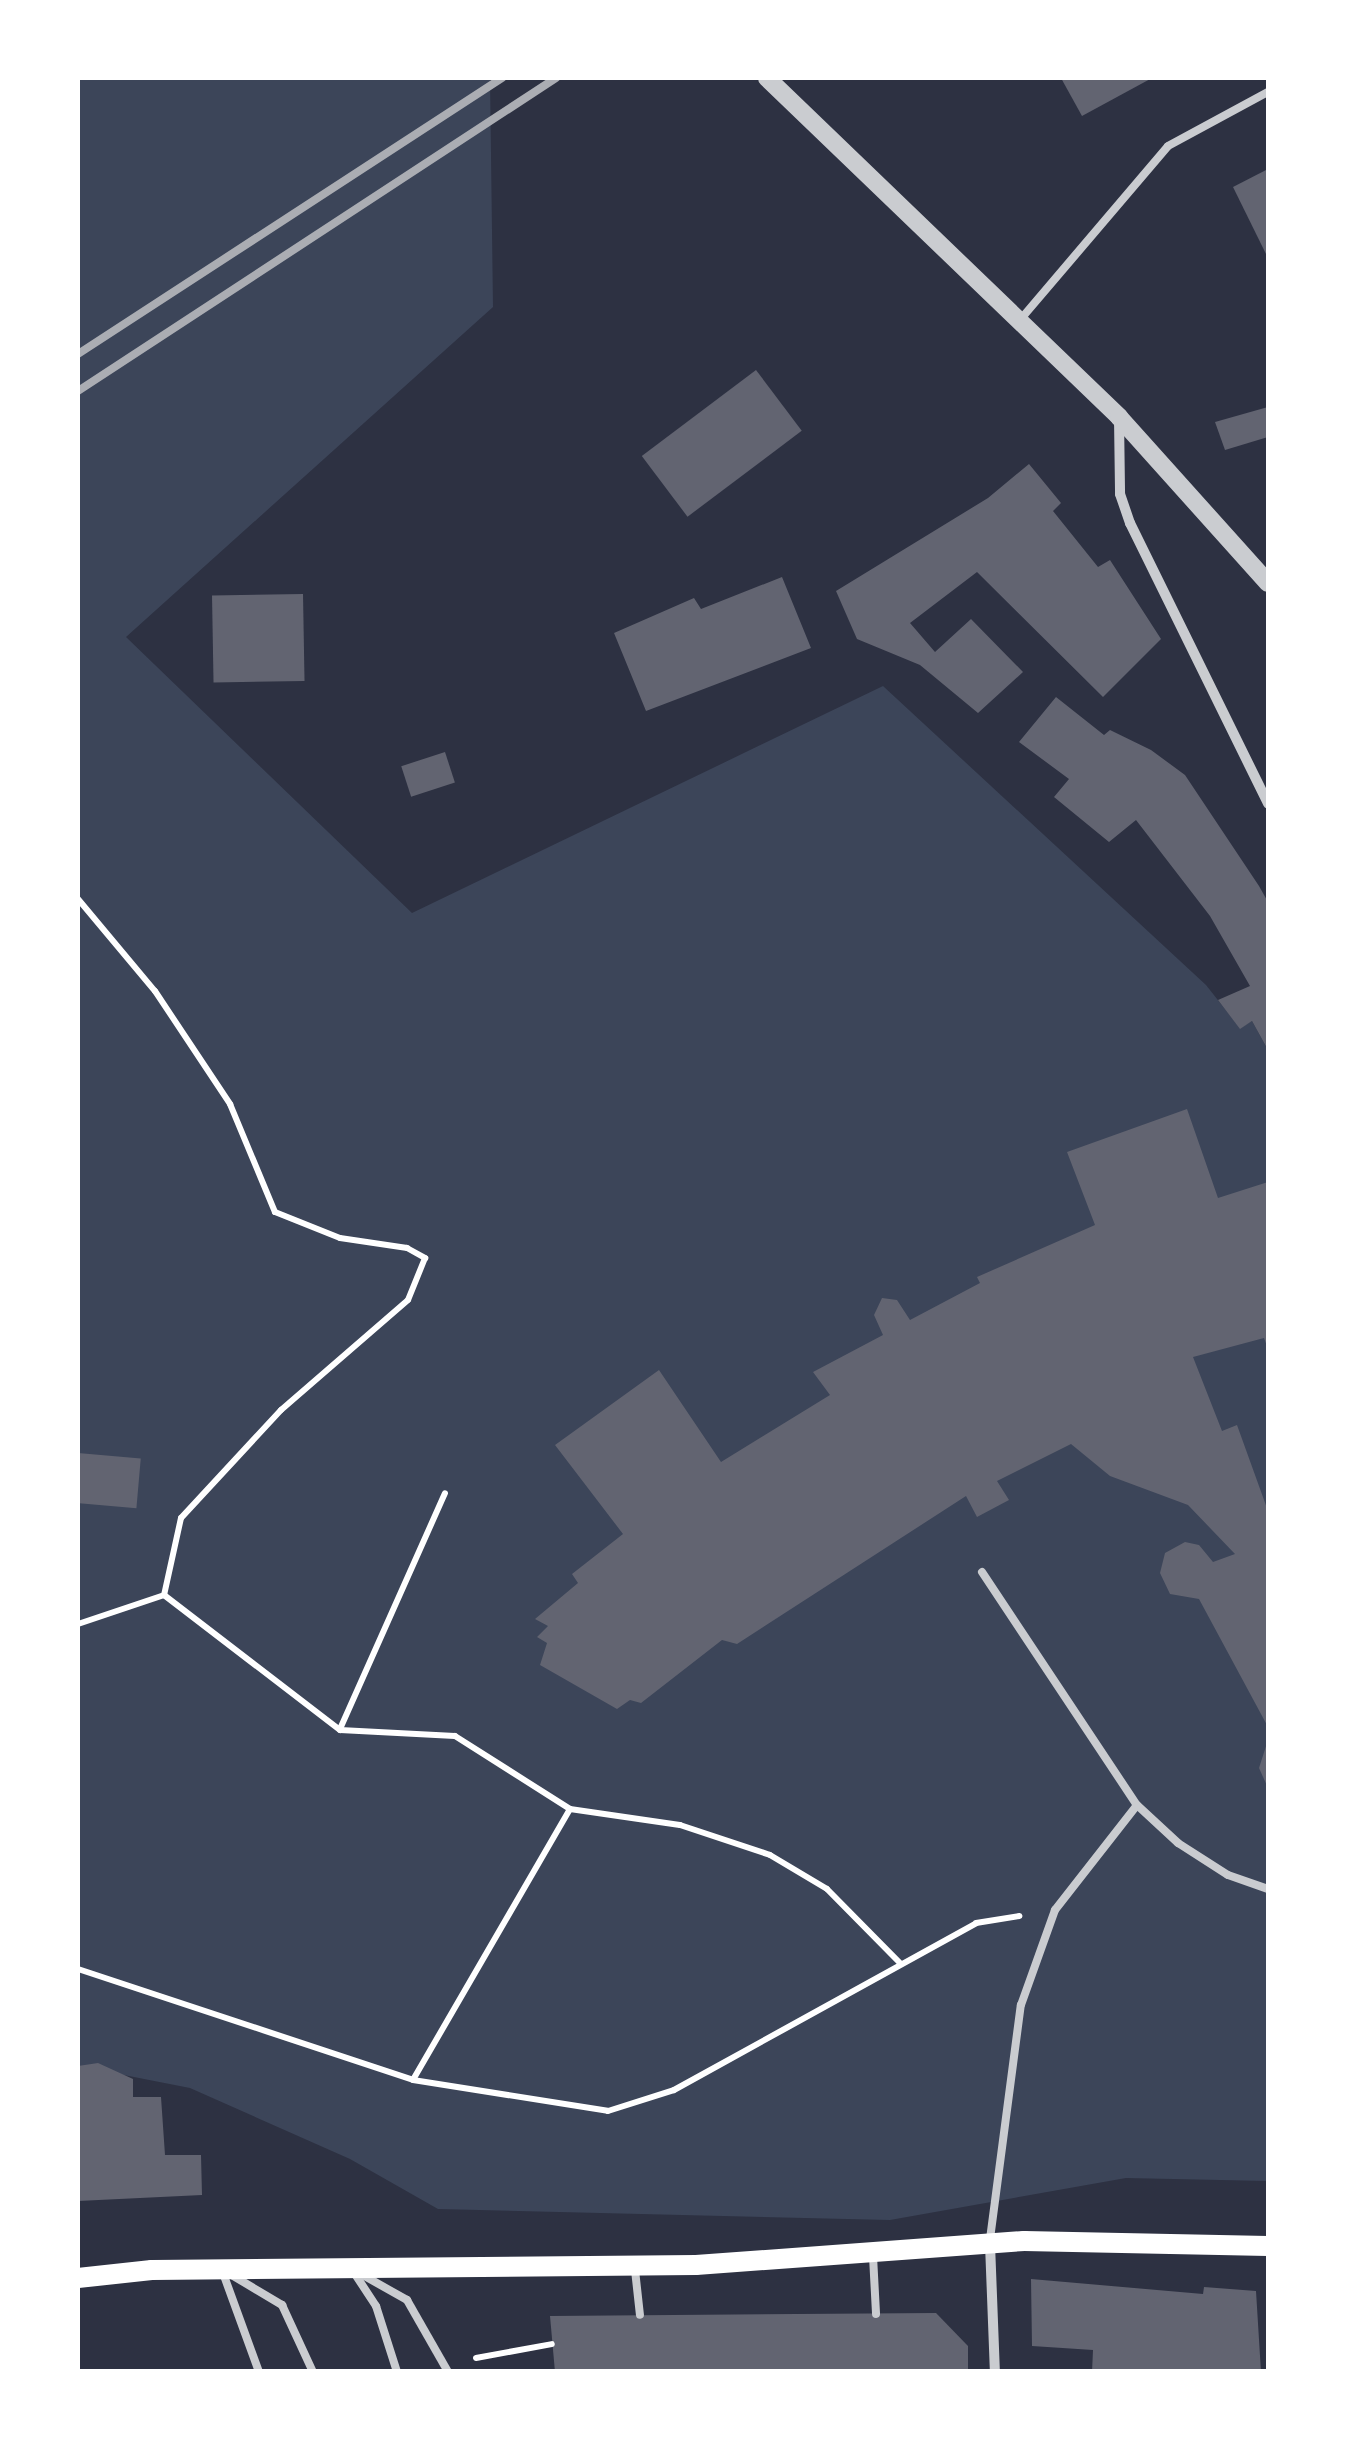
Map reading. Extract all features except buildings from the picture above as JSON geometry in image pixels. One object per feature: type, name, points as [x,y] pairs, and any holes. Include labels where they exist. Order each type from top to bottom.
[{"type":"main road","points":[[78,2278],[222,2269],[634,2265],[873,2256],[990,2242],[1268,2246]]},
{"type":"street","points":[[767,78],[1119,418],[1268,583]]},
{"type":"street","points":[[1119,418],[1120,494],[1130,523],[1268,804]]},
{"type":"street","points":[[990,2242],[994,2372]]},
{"type":"lane","points":[[1020,320],[1168,146],[1268,92]]},
{"type":"lane","points":[[982,1572],[1137,1805],[1212,1864],[1268,1888]]},
{"type":"lane","points":[[990,2242],[1012,2044],[1055,1910],[1137,1805]]},
{"type":"lane","points":[[873,2256],[876,2314]]},
{"type":"lane","points":[[634,2265],[640,2315]]},
{"type":"lane","points":[[350,2268],[376,2306],[397,2372]]},
{"type":"lane","points":[[350,2268],[407,2300],[448,2372]]},
{"type":"lane","points":[[222,2269],[259,2372]]},
{"type":"lane","points":[[222,2269],[282,2305],[313,2372]]},
{"type":"path","points":[[78,898],[154,992],[230,1104],[275,1212],[340,1238],[407,1248],[425,1258],[408,1300],[281,1410],[180,1518],[164,1595]]},
{"type":"path","points":[[340,1730],[444,1492]]},
{"type":"path","points":[[78,1624],[164,1595]]},
{"type":"path","points":[[164,1595],[340,1730],[455,1736],[570,1809],[680,1826],[770,1855],[827,1889],[902,1964]]},
{"type":"path","points":[[413,2080],[570,1809]]},
{"type":"path","points":[[78,1969],[413,2080],[608,2111],[674,2090],[976,1923],[1055,1910]]},
{"type":"shaded area","points":[[78,78],[490,78],[493,307],[126,637],[412,913],[883,686],[1206,985],[1240,1028],[1252,1021],[1268,1050],[1268,2181],[1126,2178],[890,2220],[438,2209],[350,2159],[190,2088],[78,2066]]},
{"type":"railway","points":[[78,354],[502,78]]},
{"type":"railway","points":[[78,391],[556,78]]}]
